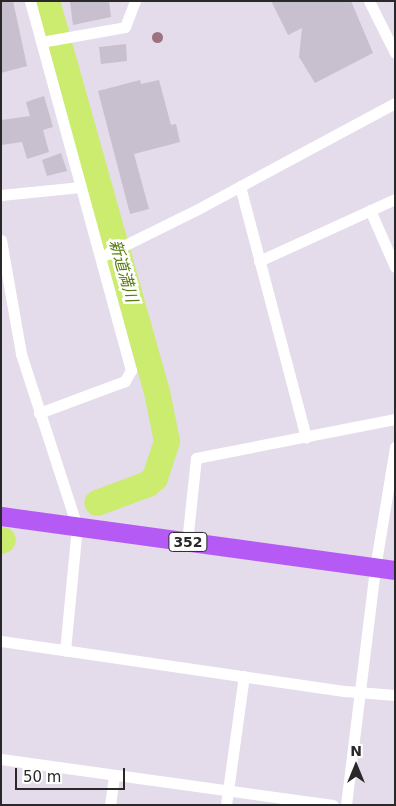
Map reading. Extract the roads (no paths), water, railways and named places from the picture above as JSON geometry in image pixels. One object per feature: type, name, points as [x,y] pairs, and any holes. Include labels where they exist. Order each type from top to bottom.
[{"type":"highway","name":"352","points":[[1,516],[395,570]]},
{"type":"street","points":[[30,1],[45,41],[82,188],[104,256],[131,370],[125,381],[40,413]]},
{"type":"street","points":[[45,41],[125,27],[134,1]]},
{"type":"street","points":[[369,1],[395,53]]},
{"type":"street","points":[[104,256],[127,247],[395,103]]},
{"type":"street","points":[[240,186],[306,437]]},
{"type":"street","points":[[1,195],[82,188]]},
{"type":"street","points":[[259,261],[395,199]]},
{"type":"street","points":[[370,210],[395,267]]},
{"type":"street","points":[[1,240],[21,354],[77,526],[65,650]]},
{"type":"street","points":[[187,542],[196,458],[395,419]]},
{"type":"street","points":[[346,805],[376,568],[395,447]]},
{"type":"street","points":[[1,641],[244,676],[395,695]]},
{"type":"street","points":[[226,805],[244,676]]},
{"type":"street","points":[[1,759],[333,805]]},
{"type":"street","points":[[110,805],[114,775]]},
{"type":"waterway","name":"新道満川","points":[[47,1],[157,392],[167,441],[155,478],[148,484],[97,503]]}]
